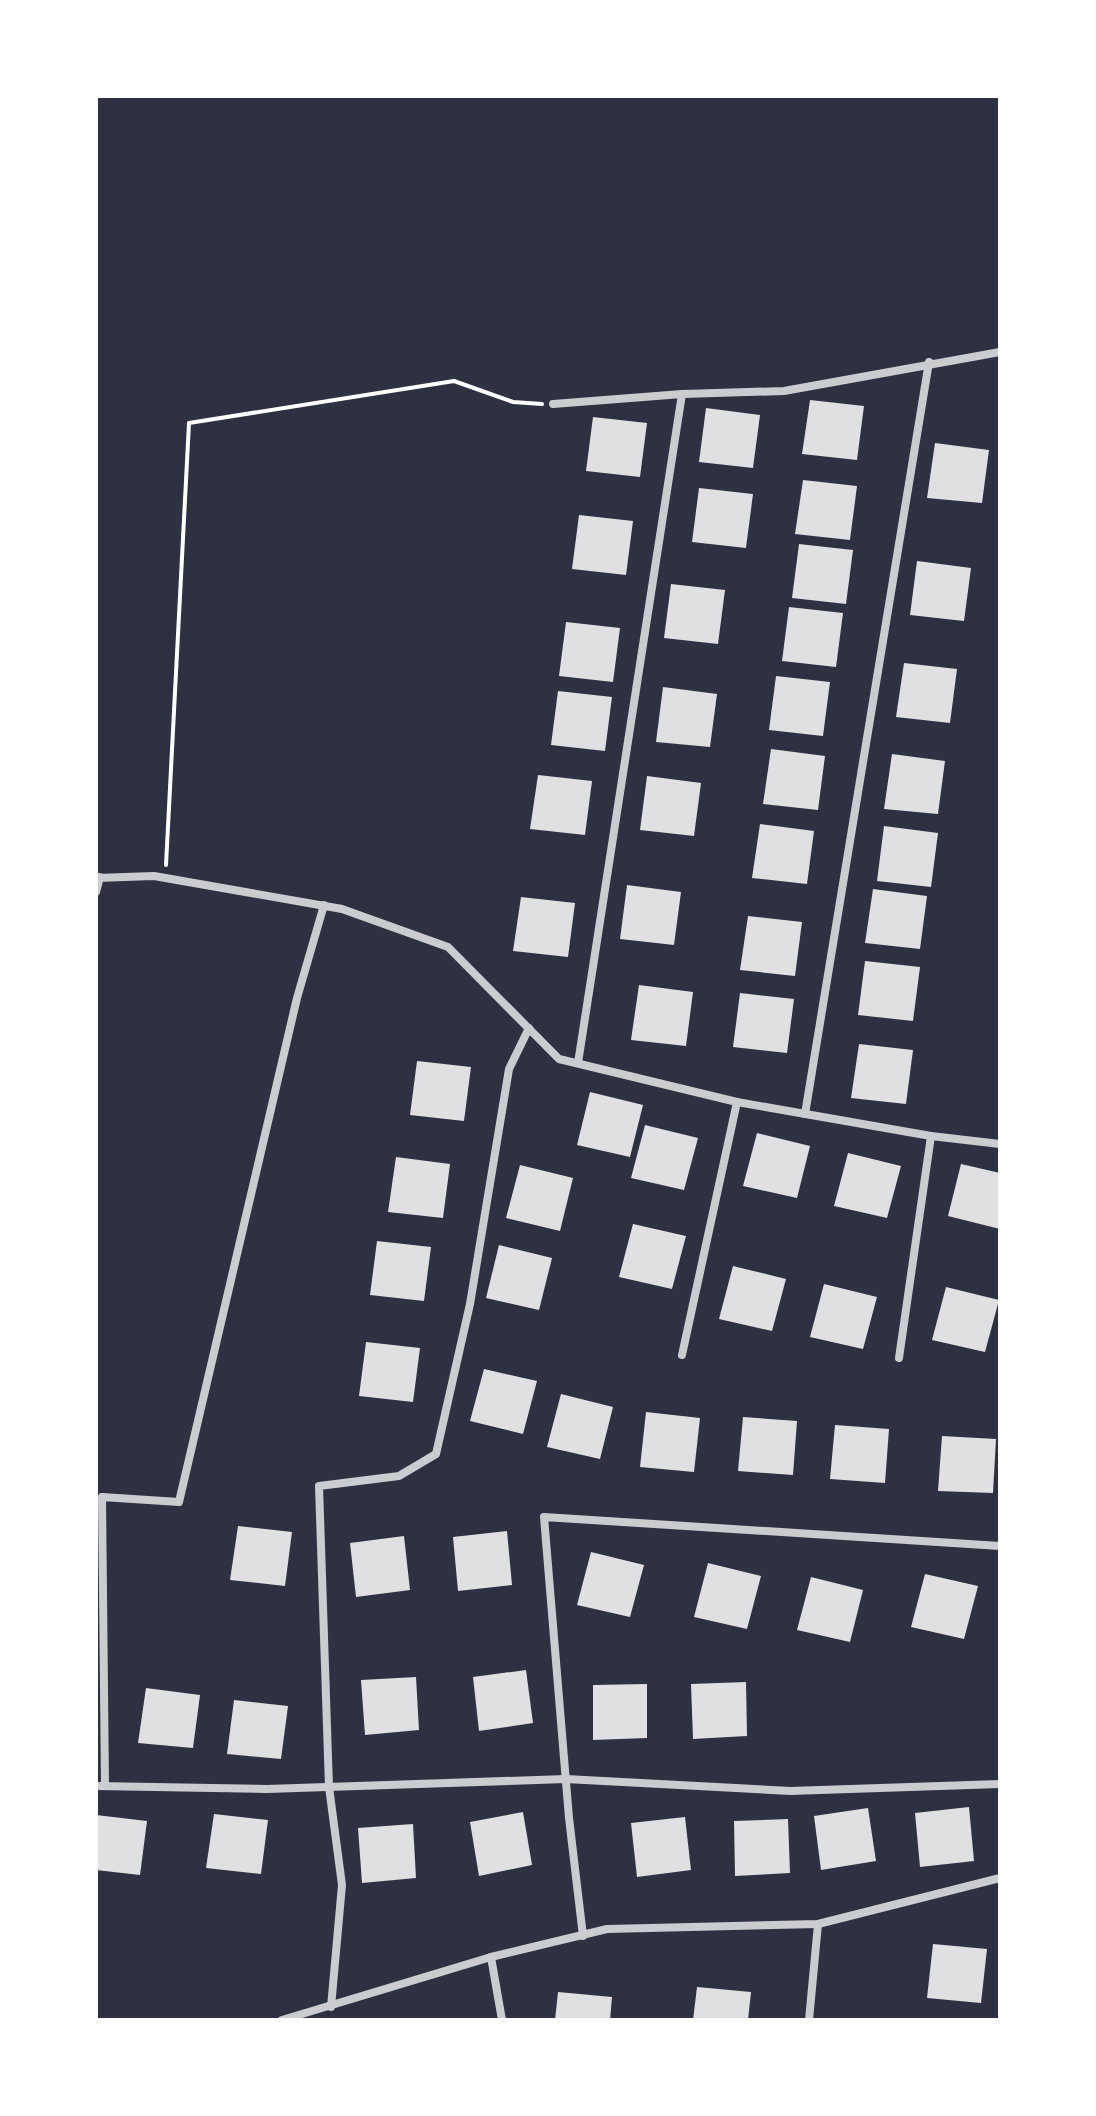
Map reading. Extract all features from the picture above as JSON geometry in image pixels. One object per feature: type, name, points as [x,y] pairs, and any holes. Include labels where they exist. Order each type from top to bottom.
[{"type":"street","points":[[553,404],[682,394],[784,391],[929,362],[1000,352]]},
{"type":"street","points":[[805,1114],[929,362]]},
{"type":"street","points":[[578,1063],[682,394]]},
{"type":"street","points":[[96,892],[98,878],[165,878],[324,905],[448,947],[559,1059],[737,1102],[931,1136],[1000,1144]]},
{"type":"street","points":[[324,905],[297,998],[179,1502],[102,1497],[101,1786],[329,1787],[566,1779],[790,1791],[1000,1784]]},
{"type":"street","points":[[331,2007],[342,1885],[329,1787],[319,1486],[399,1476],[436,1454],[470,1304],[509,1069],[529,1028]]},
{"type":"street","points":[[682,1355],[737,1102]]},
{"type":"street","points":[[899,1358],[931,1136]]},
{"type":"street","points":[[583,1936],[544,1517],[1000,1546]]},
{"type":"street","points":[[282,2020],[491,1957],[607,1929],[818,1924],[1000,1878]]},
{"type":"street","points":[[809,2020],[818,1924]]},
{"type":"street","points":[[491,1957],[502,2020]]},
{"type":"path","points":[[165,878],[189,423],[454,381],[513,402],[553,404]]},
{"type":"building","points":[[810,400],[864,406],[857,460],[802,454]]},
{"type":"building","points":[[706,408],[760,415],[753,468],[699,462]]},
{"type":"building","points":[[593,417],[647,423],[640,477],[586,471]]},
{"type":"building","points":[[935,443],[989,450],[982,503],[927,498]]},
{"type":"building","points":[[803,480],[857,486],[850,540],[795,534]]},
{"type":"building","points":[[699,488],[753,494],[746,548],[692,542]]},
{"type":"building","points":[[579,515],[633,521],[626,575],[572,569]]},
{"type":"building","points":[[799,544],[853,550],[846,604],[792,598]]},
{"type":"building","points":[[917,561],[971,568],[964,621],[910,615]]},
{"type":"building","points":[[671,584],[725,590],[718,644],[664,638]]},
{"type":"building","points":[[789,607],[843,613],[836,667],[782,661]]},
{"type":"building","points":[[566,622],[620,628],[613,682],[559,676]]},
{"type":"building","points":[[904,663],[957,669],[950,723],[896,717]]},
{"type":"building","points":[[776,676],[830,682],[823,736],[769,730]]},
{"type":"building","points":[[663,687],[717,694],[710,747],[656,742]]},
{"type":"building","points":[[558,691],[612,697],[605,751],[551,745]]},
{"type":"building","points":[[771,749],[825,756],[818,810],[763,804]]},
{"type":"building","points":[[892,754],[945,761],[938,814],[884,809]]},
{"type":"building","points":[[538,775],[592,781],[585,835],[530,829]]},
{"type":"building","points":[[647,776],[701,783],[694,836],[640,830]]},
{"type":"building","points":[[760,824],[814,831],[807,884],[752,878]]},
{"type":"building","points":[[884,826],[938,833],[931,887],[877,881]]},
{"type":"building","points":[[627,885],[681,892],[674,945],[620,939]]},
{"type":"building","points":[[873,889],[927,896],[920,949],[865,943]]},
{"type":"building","points":[[521,897],[575,903],[568,957],[513,951]]},
{"type":"building","points":[[748,916],[802,922],[795,976],[740,970]]},
{"type":"building","points":[[865,961],[920,967],[913,1021],[858,1015]]},
{"type":"building","points":[[639,985],[693,992],[686,1046],[631,1040]]},
{"type":"building","points":[[740,993],[794,999],[787,1053],[733,1047]]},
{"type":"building","points":[[859,1044],[913,1050],[906,1104],[851,1098]]},
{"type":"building","points":[[417,1061],[471,1067],[464,1121],[410,1115]]},
{"type":"building","points":[[590,1092],[643,1105],[630,1157],[577,1145]]},
{"type":"building","points":[[645,1125],[698,1138],[684,1190],[631,1178]]},
{"type":"building","points":[[757,1133],[810,1146],[797,1198],[743,1186]]},
{"type":"building","points":[[848,1153],[901,1166],[887,1218],[834,1206]]},
{"type":"building","points":[[396,1157],[450,1164],[443,1218],[388,1212]]},
{"type":"building","points":[[961,1164],[1000,1173],[1000,1229],[948,1216]]},
{"type":"building","points":[[520,1165],[573,1178],[560,1231],[506,1218]]},
{"type":"building","points":[[633,1224],[686,1236],[672,1289],[619,1277]]},
{"type":"building","points":[[377,1241],[431,1247],[424,1301],[370,1295]]},
{"type":"building","points":[[499,1245],[552,1258],[539,1310],[486,1298]]},
{"type":"building","points":[[733,1266],[786,1279],[772,1331],[719,1319]]},
{"type":"building","points":[[824,1284],[877,1297],[863,1349],[810,1337]]},
{"type":"building","points":[[946,1287],[999,1300],[985,1352],[932,1340]]},
{"type":"building","points":[[366,1342],[420,1348],[413,1402],[359,1396]]},
{"type":"building","points":[[484,1369],[537,1381],[523,1434],[470,1421]]},
{"type":"building","points":[[561,1394],[613,1407],[600,1459],[547,1447]]},
{"type":"building","points":[[646,1412],[700,1418],[694,1472],[640,1467]]},
{"type":"building","points":[[743,1417],[797,1421],[793,1475],[738,1471]]},
{"type":"building","points":[[835,1425],[889,1429],[885,1483],[830,1479]]},
{"type":"building","points":[[942,1436],[996,1439],[993,1493],[938,1491]]},
{"type":"building","points":[[238,1526],[292,1532],[285,1586],[230,1580]]},
{"type":"building","points":[[507,1531],[512,1585],[458,1591],[453,1537]]},
{"type":"building","points":[[404,1536],[410,1590],[356,1597],[350,1543]]},
{"type":"building","points":[[591,1552],[644,1565],[630,1617],[577,1605]]},
{"type":"building","points":[[708,1563],[761,1576],[747,1629],[694,1617]]},
{"type":"building","points":[[925,1574],[978,1586],[964,1639],[911,1627]]},
{"type":"building","points":[[811,1577],[863,1590],[850,1642],[797,1630]]},
{"type":"building","points":[[526,1670],[533,1723],[479,1731],[473,1677]]},
{"type":"building","points":[[416,1677],[419,1730],[365,1735],[361,1680]]},
{"type":"building","points":[[746,1682],[747,1736],[693,1739],[691,1684]]},
{"type":"building","points":[[647,1684],[647,1738],[593,1740],[593,1685]]},
{"type":"building","points":[[146,1688],[200,1695],[193,1748],[138,1743]]},
{"type":"building","points":[[234,1700],[288,1706],[281,1759],[227,1754]]},
{"type":"building","points":[[969,1807],[974,1861],[920,1867],[915,1813]]},
{"type":"building","points":[[868,1808],[876,1861],[821,1870],[814,1816]]},
{"type":"building","points":[[523,1812],[532,1865],[479,1876],[470,1822]]},
{"type":"building","points":[[214,1814],[268,1820],[261,1874],[206,1868]]},
{"type":"building","points":[[96,1815],[147,1821],[140,1875],[96,1870]]},
{"type":"building","points":[[685,1817],[691,1870],[637,1877],[631,1823]]},
{"type":"building","points":[[788,1819],[790,1873],[735,1876],[734,1821]]},
{"type":"building","points":[[413,1824],[416,1878],[362,1883],[358,1828]]},
{"type":"building","points":[[933,1944],[987,1949],[981,2003],[927,1998]]},
{"type":"building","points":[[697,1987],[751,1992],[748,2020],[693,2020]]},
{"type":"building","points":[[558,1992],[612,1997],[610,2020],[555,2020]]}]
